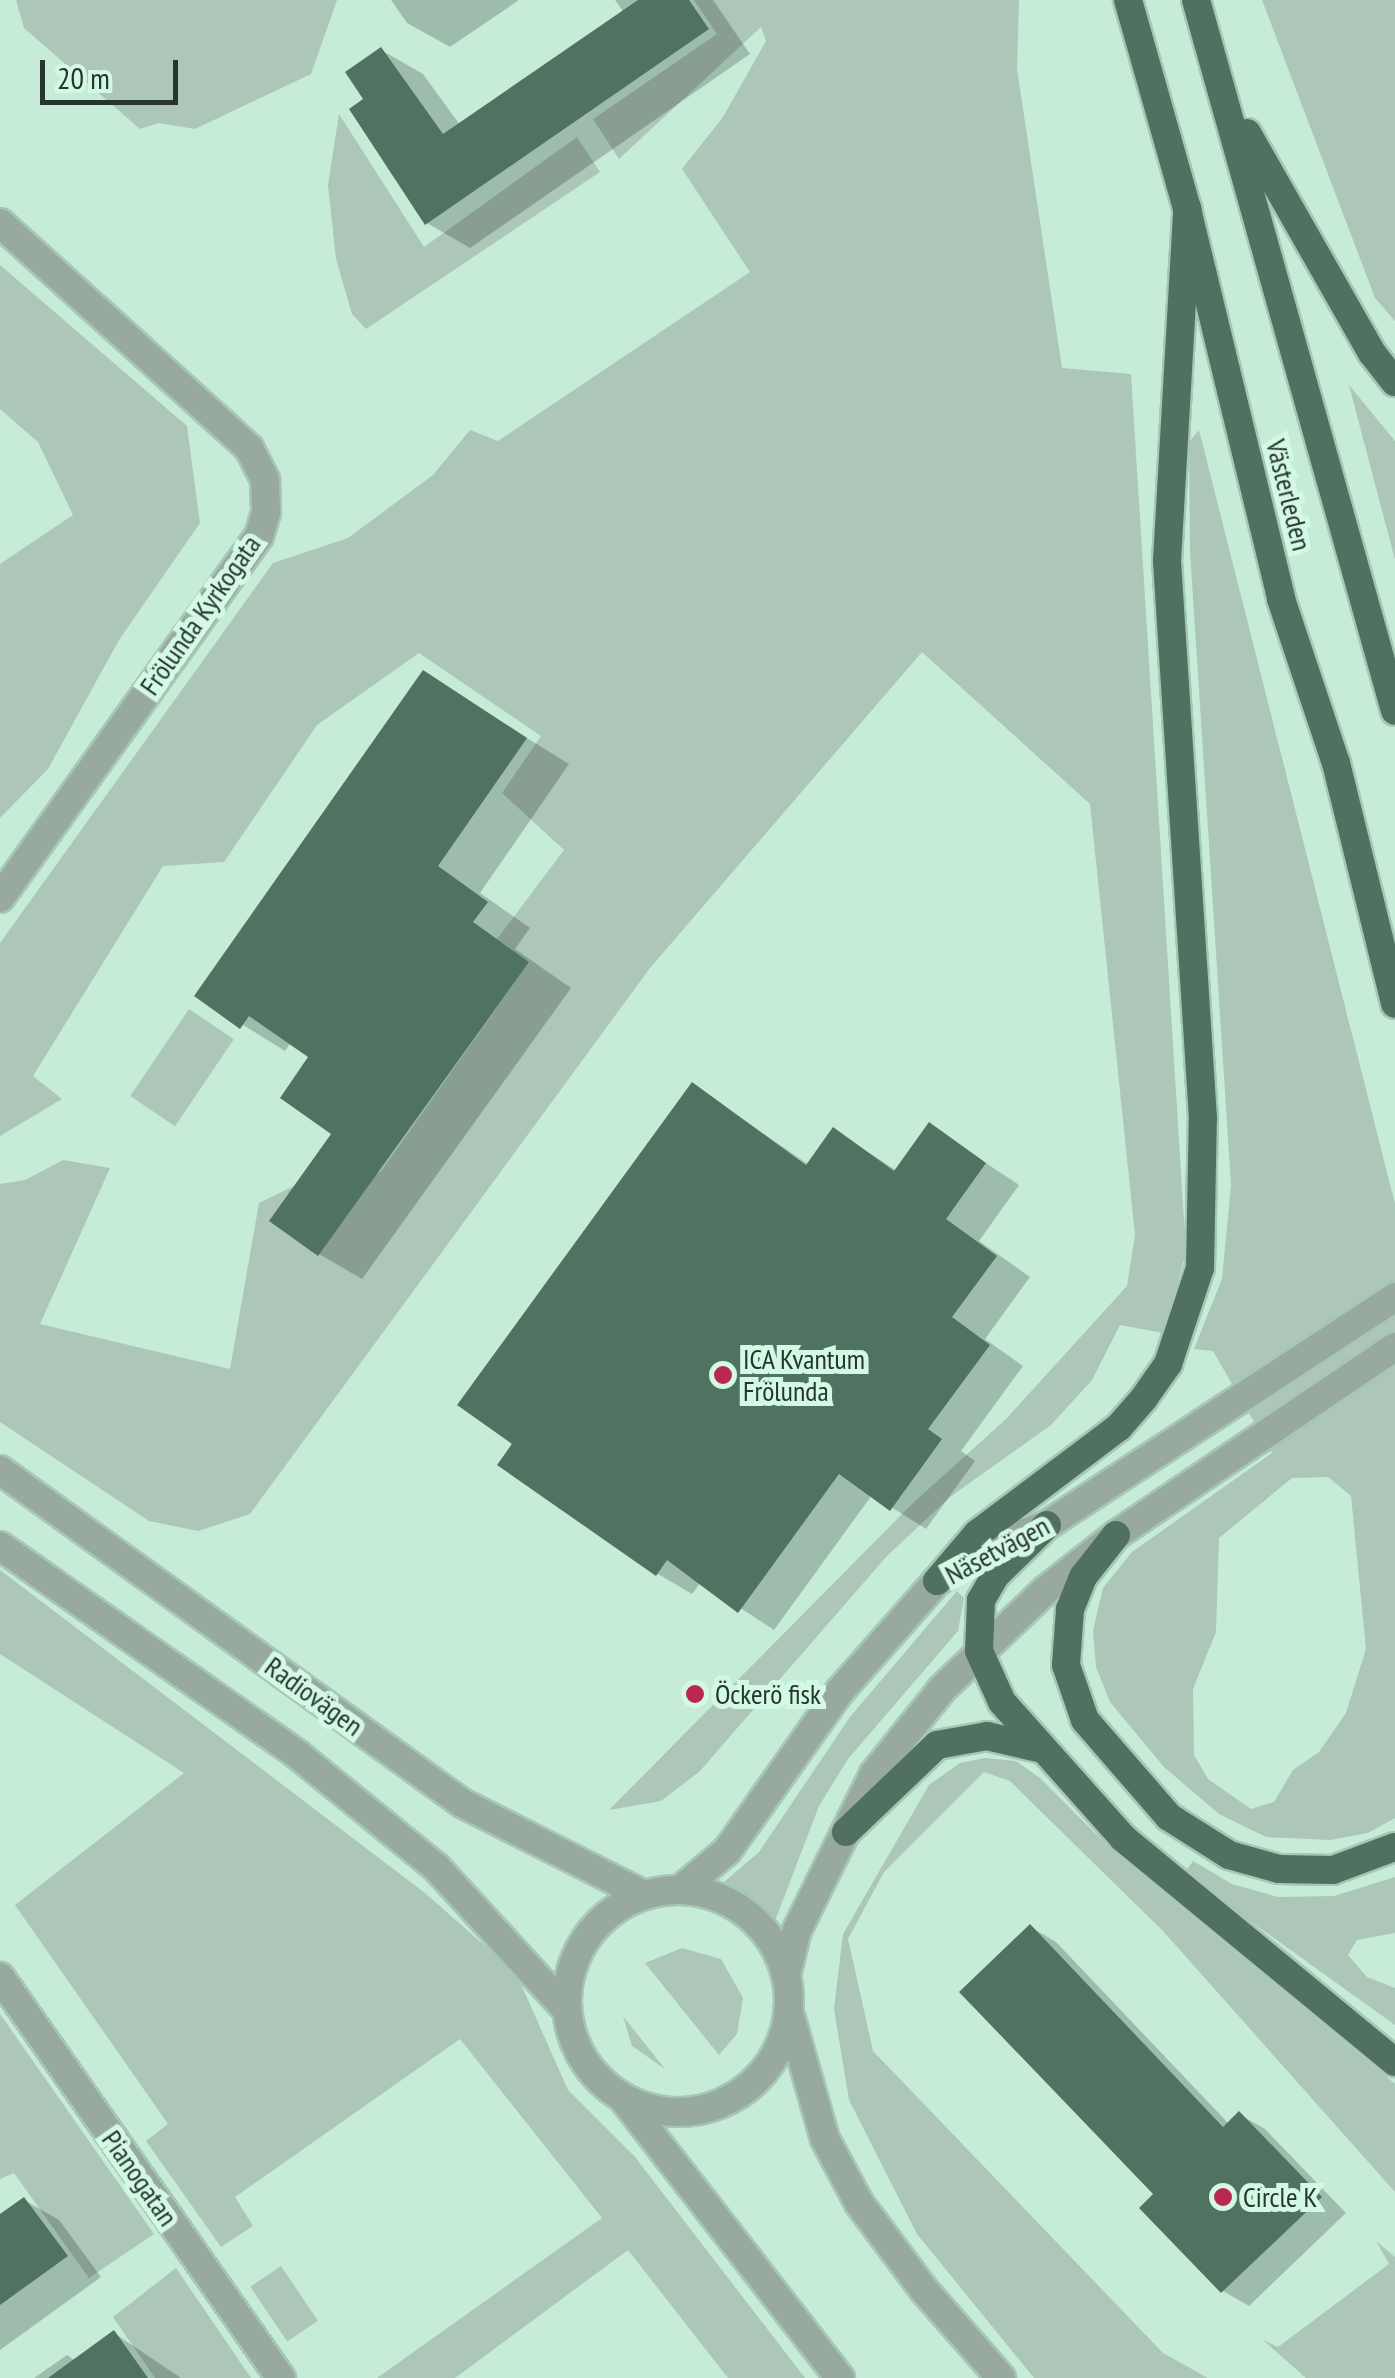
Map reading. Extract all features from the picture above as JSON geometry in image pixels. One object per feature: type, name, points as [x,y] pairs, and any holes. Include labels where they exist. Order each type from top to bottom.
[{"type":"highway","name":"Västerleden","points":[[1128,0],[1187,209],[1281,599],[1336,764],[1395,1004]]},
{"type":"highway","name":"Västerleden","points":[[1196,0],[1227,96],[1395,711]]},
{"type":"highway","points":[[1227,96],[1372,353],[1395,382]]},
{"type":"highway","points":[[937,1582],[977,1534],[1119,1427],[1144,1398],[1168,1364],[1200,1268],[1203,1118],[1167,561],[1187,209]]},
{"type":"highway","points":[[1048,1525],[994,1576],[981,1600],[979,1651],[1002,1702],[1038,1748],[1152,1863],[1395,2062]]},
{"type":"highway","points":[[1116,1535],[1084,1577],[1070,1609],[1066,1665],[1085,1720],[1169,1818],[1229,1855],[1279,1869],[1332,1870],[1395,1847]]},
{"type":"highway","points":[[846,1832],[937,1746],[987,1736],[1038,1748]]},
{"type":"street","name":"Frölunda Kyrkogata","points":[[0,223],[249,448],[265,480],[266,512],[259,536],[0,898]]},
{"type":"street","name":"Näsetvägen","points":[[680,1890],[727,1851],[840,1691],[937,1582],[1003,1540],[1048,1525],[1395,1297]]},
{"type":"street","name":"Näsetvägen","points":[[786,1975],[797,1930],[874,1774],[979,1651],[1116,1535],[1395,1347]]},
{"type":"street","name":"Radiovägen","points":[[0,1470],[462,1804],[644,1895]]},
{"type":"street","name":"Radiovägen","points":[[0,1546],[298,1755],[421,1854],[566,2008]]},
{"type":"street","points":[[840,2378],[624,2100],[583,2062],[566,2008],[568,1983],[587,1936],[622,1904],[644,1895],[680,1890],[709,1894],[747,1915],[776,1948],[786,1975],[789,2011],[825,2139],[859,2203],[924,2290],[1001,2378]]},
{"type":"street","name":"Pianogatan","points":[[0,1977],[282,2378]]},
{"type":"street","points":[[624,2100],[673,2113],[722,2104],[768,2067],[789,2011]]},
{"type":"green space","points":[[16,0],[337,0],[311,74],[195,129],[159,123],[140,129],[24,28]]},
{"type":"green space","points":[[694,0],[1019,0],[1017,69],[1062,368],[1131,374],[1186,1253],[1163,1333],[1120,1325],[1092,1380],[1051,1425],[950,1497],[886,1557],[700,1771],[661,1801],[609,1810],[913,1503],[1005,1420],[1127,1286],[1135,1235],[1090,804],[922,652],[650,968],[250,1514],[198,1531],[149,1521],[0,1422],[0,1184],[25,1180],[63,1160],[110,1168],[40,1324],[230,1369],[259,1203],[298,1184],[355,1192],[382,1170],[529,962],[497,939],[564,850],[502,793],[541,736],[419,653],[317,725],[224,862],[163,866],[33,1076],[62,1099],[0,1136],[0,943],[273,563],[348,538],[433,475],[470,430],[498,441],[750,272],[682,169],[723,117],[766,41],[761,27],[619,159],[593,119],[717,34]]},
{"type":"green space","points":[[1262,0],[1395,0],[1395,321],[1375,298]]},
{"type":"green space","points":[[339,114],[424,247],[577,137],[600,172],[366,329],[352,314],[336,259],[328,185]]},
{"type":"green space","points":[[0,265],[187,426],[200,523],[119,640],[48,769],[0,818],[0,564],[73,515],[38,442],[0,409]]},
{"type":"green space","points":[[1349,385],[1395,441],[1395,560]]},
{"type":"green space","points":[[1199,430],[1395,1204],[1395,1818],[1368,1833],[1330,1840],[1266,1837],[1219,1814],[1164,1767],[1110,1702],[1096,1667],[1093,1631],[1103,1588],[1132,1552],[1272,1453],[1213,1351],[1194,1349],[1222,1279],[1231,1185],[1190,551],[1189,442]],"holes":[[[1328,1477],[1351,1496],[1366,1649],[1346,1713],[1319,1752],[1293,1770],[1274,1802],[1251,1809],[1208,1779],[1194,1755],[1193,1689],[1216,1632],[1219,1538],[1292,1478]]]},
{"type":"green space","points":[[189,1009],[234,1039],[175,1126],[130,1096]]},
{"type":"green space","points":[[0,1570],[425,1893],[516,1973],[568,2090],[635,2157],[805,2378],[728,2378],[628,2250],[455,2378],[377,2378],[602,2218],[460,2039],[235,2197],[253,2226],[221,2247],[146,2141],[168,2124],[15,1905],[184,1773],[0,1654]]},
{"type":"green space","points":[[957,1591],[964,1598],[958,1631],[848,1759],[819,1806],[775,1921],[724,1882],[759,1852],[850,1717]]},
{"type":"green space","points":[[985,1758],[1016,1761],[1040,1778],[1117,1855],[1395,2084],[1395,2192],[1163,1931],[1010,1781],[984,1772],[884,1872],[848,1939],[873,2051],[1163,2353],[1208,2378],[1034,2378],[917,2234],[849,2100],[834,2009],[843,1934],[929,1785],[960,1763]]},
{"type":"green space","points":[[1193,1861],[1232,1884],[1278,1897],[1334,1896],[1395,1877],[1395,1933],[1357,1940],[1348,1955],[1367,1977],[1395,1988],[1395,2025],[1211,1893],[1186,1871]]},
{"type":"green space","points":[[682,1948],[721,1959],[743,1998],[737,2034],[719,2055],[645,1963]]},
{"type":"green space","points":[[0,2014],[154,2234],[89,2278],[14,2173],[0,2179]]},
{"type":"green space","points":[[623,2016],[665,2069],[632,2046]]},
{"type":"green space","points":[[1376,2241],[1395,2257],[1395,2378],[1306,2378],[1263,2340],[1278,2347],[1389,2264]]},
{"type":"green space","points":[[281,2266],[318,2321],[287,2341],[250,2287]]},
{"type":"green space","points":[[176,2268],[251,2378],[155,2378],[113,2317]]},
{"type":"building","points":[[638,0],[689,0],[709,29],[425,225],[349,109],[363,99],[345,72],[381,47],[443,134]]},
{"type":"building","points":[[423,670],[527,738],[438,866],[488,902],[473,922],[529,962],[318,1256],[269,1221],[331,1134],[280,1098],[308,1057],[249,1016],[240,1029],[194,996]]},
{"type":"building","name":"ICA Kvantum Frölunda","points":[[692,1082],[806,1165],[833,1127],[894,1171],[929,1122],[986,1163],[946,1219],[997,1256],[952,1317],[990,1345],[928,1429],[942,1439],[890,1511],[839,1474],[738,1613],[667,1560],[656,1576],[497,1465],[512,1444],[457,1405]]},
{"type":"building","points":[[1030,1924],[1223,2127],[1239,2111],[1322,2197],[1221,2293],[1139,2208],[1153,2194],[959,1992]]},
{"type":"building","points":[[24,2197],[68,2256],[0,2305],[0,2214]]},
{"type":"building","points":[[114,2330],[148,2378],[48,2378]]},
{"type":"place","name":"ICA Kvantum Frölunda","points":[[723,1375]]},
{"type":"place","name":"Öckerö fisk","points":[[695,1694]]},
{"type":"place","name":"Circle K","points":[[1223,2197]]}]
